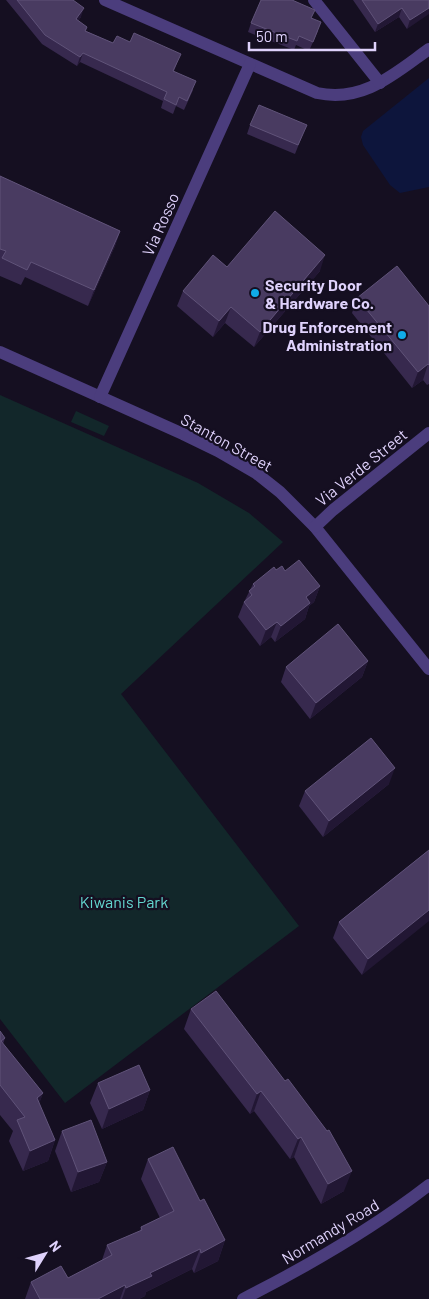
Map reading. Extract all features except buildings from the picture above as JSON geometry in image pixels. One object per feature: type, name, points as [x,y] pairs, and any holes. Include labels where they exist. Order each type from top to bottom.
[{"type":"street","points":[[106,0],[317,93],[328,96],[349,95],[380,83],[429,49]]},
{"type":"street","points":[[314,0],[380,83]]},
{"type":"street","name":"Via Rosso","points":[[100,397],[250,64]]},
{"type":"street","name":"Stanton Street","points":[[0,352],[200,443],[256,473],[280,492],[315,527],[429,669]]},
{"type":"street","name":"Via Verde Street","points":[[315,527],[333,510],[429,433]]},
{"type":"street","name":"Normandy Road","points":[[243,1299],[346,1242],[401,1207],[429,1185]]},
{"type":"green space","name":"Kiwanis Park","points":[[0,395],[198,483],[249,513],[283,542],[121,694],[299,926],[65,1103],[0,1019]]},
{"type":"green space","points":[[76,411],[109,426],[104,436],[71,422]]},
{"type":"water","points":[[429,78],[429,187],[400,193],[390,185],[363,145],[361,137],[363,131]]},
{"type":"place","name":"Security Door & Hardware Co.","points":[[255,293]]},
{"type":"place","name":"Drug Enforcement Administration","points":[[402,335]]}]
